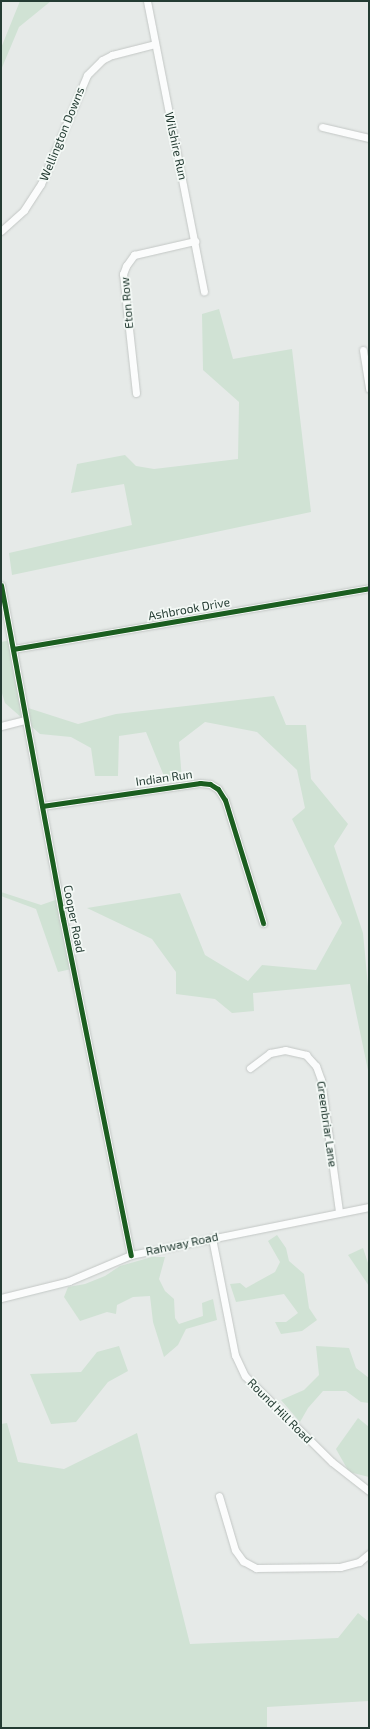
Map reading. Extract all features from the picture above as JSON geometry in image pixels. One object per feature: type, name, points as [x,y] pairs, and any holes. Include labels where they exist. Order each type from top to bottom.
[{"type":"street","name":"Wilshire Run","points":[[146,1],[204,291]]},
{"type":"street","name":"Wellington Downs","points":[[1,231],[24,210],[41,184],[87,75],[102,60],[112,55],[155,44]]},
{"type":"street","points":[[322,127],[369,138]]},
{"type":"street","name":"Eton Row","points":[[136,393],[124,274],[126,266],[134,255],[195,241]]},
{"type":"street","points":[[363,350],[369,389]]},
{"type":"street","name":"Cooper Road","points":[[1,585],[25,720],[131,1255]]},
{"type":"street","name":"Ashbrook Drive","points":[[13,649],[369,588]]},
{"type":"street","points":[[1,726],[25,720]]},
{"type":"street","name":"Indian Run","points":[[42,806],[200,783],[210,784],[218,789],[226,800],[263,923]]},
{"type":"street","name":"Greenbriar Lane","points":[[250,1068],[270,1053],[285,1050],[299,1052],[316,1066],[322,1080],[339,1212]]},
{"type":"street","name":"Rahway Road","points":[[1,1298],[69,1281],[131,1255],[369,1207]]},
{"type":"street","name":"Round Hill Road","points":[[212,1238],[235,1355],[245,1376],[332,1462],[369,1491]]},
{"type":"street","points":[[219,1496],[234,1550],[243,1561],[256,1568],[340,1567],[359,1562],[369,1554]]},
{"type":"green space","points":[[20,1],[51,1],[19,27],[1,70],[1,48]]},
{"type":"green space","points":[[219,309],[233,359],[292,349],[311,512],[12,575],[9,553],[132,525],[124,484],[71,493],[77,464],[125,455],[136,466],[154,469],[238,459],[239,402],[203,370],[202,314]]},
{"type":"green space","points":[[11,640],[22,706],[78,724],[116,714],[274,696],[286,725],[306,725],[311,779],[348,824],[334,846],[363,933],[369,997],[369,1075],[350,984],[253,993],[254,1011],[232,1013],[215,999],[176,994],[176,972],[152,939],[87,908],[180,893],[205,955],[248,981],[262,965],[316,970],[342,923],[292,819],[305,808],[297,770],[257,732],[205,722],[179,742],[182,780],[166,781],[146,732],[119,736],[118,776],[95,776],[91,748],[71,737],[40,734],[5,703],[1,690],[1,642]]},
{"type":"green space","points":[[1,892],[41,905],[61,898],[76,968],[58,972],[36,909],[1,896]]},
{"type":"green space","points":[[277,1235],[286,1248],[289,1261],[304,1274],[309,1308],[317,1320],[302,1331],[281,1334],[275,1322],[286,1322],[298,1313],[284,1294],[236,1302],[230,1284],[240,1283],[246,1288],[275,1272],[280,1262],[268,1241]]},
{"type":"green space","points":[[363,1248],[369,1266],[369,1286],[348,1255]]},
{"type":"green space","points":[[152,1257],[165,1257],[159,1279],[165,1291],[174,1299],[175,1318],[179,1324],[203,1316],[202,1303],[213,1299],[217,1320],[186,1329],[178,1345],[164,1357],[153,1322],[150,1296],[133,1297],[117,1305],[116,1314],[107,1312],[80,1321],[64,1297],[68,1287],[85,1284],[105,1276],[120,1266]]},
{"type":"green space","points":[[119,1346],[128,1371],[108,1382],[76,1422],[51,1424],[30,1374],[81,1372],[97,1352]]},
{"type":"green space","points":[[316,1346],[349,1348],[356,1368],[369,1378],[369,1403],[361,1402],[346,1391],[323,1391],[308,1408],[300,1422],[281,1400],[304,1390],[319,1375]]},
{"type":"green space","points":[[358,1418],[369,1427],[369,1477],[349,1472],[336,1449]]},
{"type":"green space","points":[[7,1423],[18,1462],[64,1469],[137,1433],[190,1644],[338,1638],[358,1613],[369,1622],[369,1701],[267,1707],[267,1728],[1,1728],[1,1424]]},
{"type":"cycle path","points":[[1,585],[63,919],[131,1255]]},
{"type":"cycle path","points":[[13,649],[369,588]]},
{"type":"cycle path","points":[[42,806],[200,783],[210,784],[218,789],[225,800],[263,923]]}]
